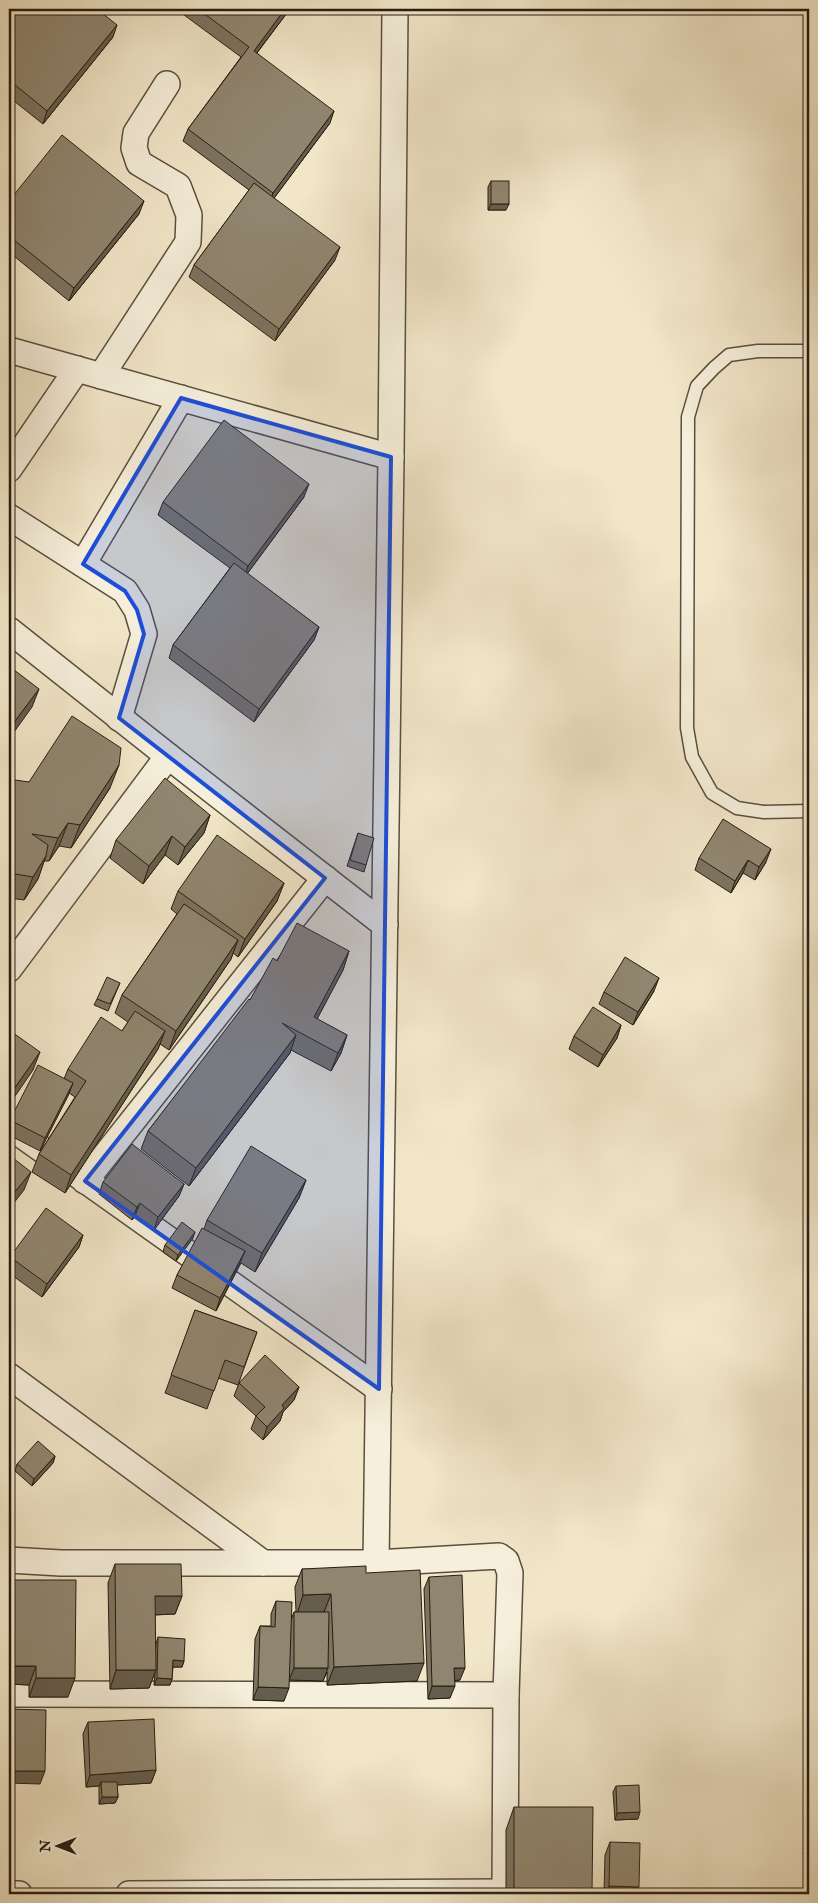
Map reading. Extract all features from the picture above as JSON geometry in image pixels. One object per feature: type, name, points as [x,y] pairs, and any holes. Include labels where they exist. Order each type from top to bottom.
[{"type":"street","points":[[376,1563],[392,457],[395,9]]},
{"type":"street","points":[[9,469],[89,373],[188,242],[189,215],[178,186],[139,163],[134,148],[136,134],[167,84]]},
{"type":"street","points":[[9,350],[392,457]]},
{"type":"street","points":[[83,564],[181,398]]},
{"type":"street","points":[[9,517],[125,591],[138,610],[144,634],[119,718]]},
{"type":"street","points":[[9,630],[385,925]]},
{"type":"street","points":[[9,969],[168,756]]},
{"type":"street","points":[[85,1181],[325,878]]},
{"type":"street","points":[[9,1126],[378,1389]]},
{"type":"street","points":[[9,1376],[264,1563]]},
{"type":"street","points":[[9,1560],[61,1563],[376,1563],[499,1556],[506,1561],[510,1573],[506,1695],[505,1893],[129,1894]]},
{"type":"street","points":[[9,1694],[506,1695]]},
{"type":"street","points":[[9,1894],[19,1894]]},
{"type":"lane","points":[[809,351],[758,351],[729,355],[697,386],[688,417],[687,728],[692,758],[712,793],[737,808],[764,812],[809,812]]},
{"type":"highlighted area","points":[[181,398],[391,457],[379,1389],[85,1181],[325,878],[119,718],[144,634],[137,610],[125,591],[83,564]]},
{"type":"building","points":[[9,9],[97,9],[117,25],[47,111],[9,80]]},
{"type":"building","points":[[198,9],[285,9],[254,51],[334,111],[273,193],[188,129],[249,47]]},
{"type":"building","points":[[62,135],[144,201],[74,288],[9,236],[9,201]]},
{"type":"building","points":[[491,181],[509,181],[509,204],[491,204]]},
{"type":"building","points":[[254,183],[340,247],[279,329],[194,265]]},
{"type":"building","points":[[224,420],[309,484],[248,566],[163,502]]},
{"type":"building","points":[[234,563],[319,627],[259,709],[173,645]]},
{"type":"building","points":[[9,666],[39,689],[9,729]]},
{"type":"building","points":[[72,716],[121,748],[119,765],[80,825],[68,823],[58,838],[32,834],[48,845],[46,856],[33,877],[9,873],[9,790],[15,780],[29,782]]},
{"type":"building","points":[[165,778],[210,815],[185,847],[172,836],[149,866],[116,840]]},
{"type":"building","points":[[723,819],[771,849],[759,867],[748,860],[735,881],[699,858]]},
{"type":"building","points":[[358,833],[374,838],[366,865],[350,860]]},
{"type":"building","points":[[217,835],[284,883],[245,939],[178,891]]},
{"type":"building","points":[[184,904],[238,940],[176,1031],[122,995]]},
{"type":"building","points":[[297,923],[349,951],[314,1017],[347,1035],[338,1053],[282,1023],[296,1035],[196,1168],[148,1131],[250,1000],[273,958],[277,961]]},
{"type":"building","points":[[625,957],[659,978],[638,1012],[604,992]]},
{"type":"building","points":[[107,977],[120,983],[110,1004],[97,999]]},
{"type":"building","points":[[593,1007],[621,1025],[603,1055],[574,1036]]},
{"type":"building","points":[[135,1011],[165,1031],[71,1175],[39,1154],[86,1081],[68,1069],[101,1017],[122,1031]]},
{"type":"building","points":[[9,1030],[40,1052],[9,1096]]},
{"type":"building","points":[[38,1065],[73,1083],[45,1138],[10,1120]]},
{"type":"building","points":[[132,1144],[184,1184],[158,1217],[140,1203],[137,1207],[103,1182]]},
{"type":"building","points":[[251,1146],[306,1180],[262,1253],[207,1220]]},
{"type":"building","points":[[9,1155],[31,1172],[9,1199]]},
{"type":"building","points":[[46,1208],[83,1235],[47,1284],[10,1257]]},
{"type":"building","points":[[182,1222],[195,1232],[178,1255],[165,1245]]},
{"type":"building","points":[[202,1228],[245,1251],[220,1298],[177,1275]]},
{"type":"building","points":[[195,1310],[257,1332],[244,1367],[225,1360],[214,1391],[171,1375]]},
{"type":"building","points":[[265,1355],[299,1387],[282,1405],[284,1408],[267,1427],[256,1416],[265,1407],[239,1383]]},
{"type":"building","points":[[38,1441],[55,1456],[34,1479],[17,1464]]},
{"type":"building","points":[[115,1564],[181,1564],[182,1596],[155,1596],[156,1670],[116,1670]]},
{"type":"building","points":[[366,1566],[366,1573],[420,1570],[424,1663],[334,1667],[331,1594],[303,1595],[302,1569]]},
{"type":"building","points":[[462,1575],[465,1668],[454,1668],[455,1686],[432,1686],[429,1577]]},
{"type":"building","points":[[9,1580],[76,1580],[75,1678],[36,1678],[36,1666],[9,1666]]},
{"type":"building","points":[[276,1601],[292,1602],[289,1688],[258,1687],[260,1626],[275,1627]]},
{"type":"building","points":[[294,1612],[329,1612],[328,1668],[294,1668]]},
{"type":"building","points":[[158,1637],[185,1639],[184,1661],[173,1660],[172,1679],[157,1678]]},
{"type":"building","points":[[9,1709],[46,1710],[45,1771],[9,1771]]},
{"type":"building","points":[[154,1719],[156,1770],[90,1775],[88,1722]]},
{"type":"building","points":[[101,1782],[117,1782],[118,1797],[102,1797]]},
{"type":"building","points":[[639,1785],[640,1812],[617,1813],[616,1786]]},
{"type":"building","points":[[514,1807],[593,1807],[592,1894],[514,1894]]},
{"type":"building","points":[[809,1828],[809,1848],[805,1847]]},
{"type":"building","points":[[610,1842],[640,1843],[639,1887],[609,1886]]},
{"type":"building","points":[[646,1893],[646,1894],[604,1894]]}]
